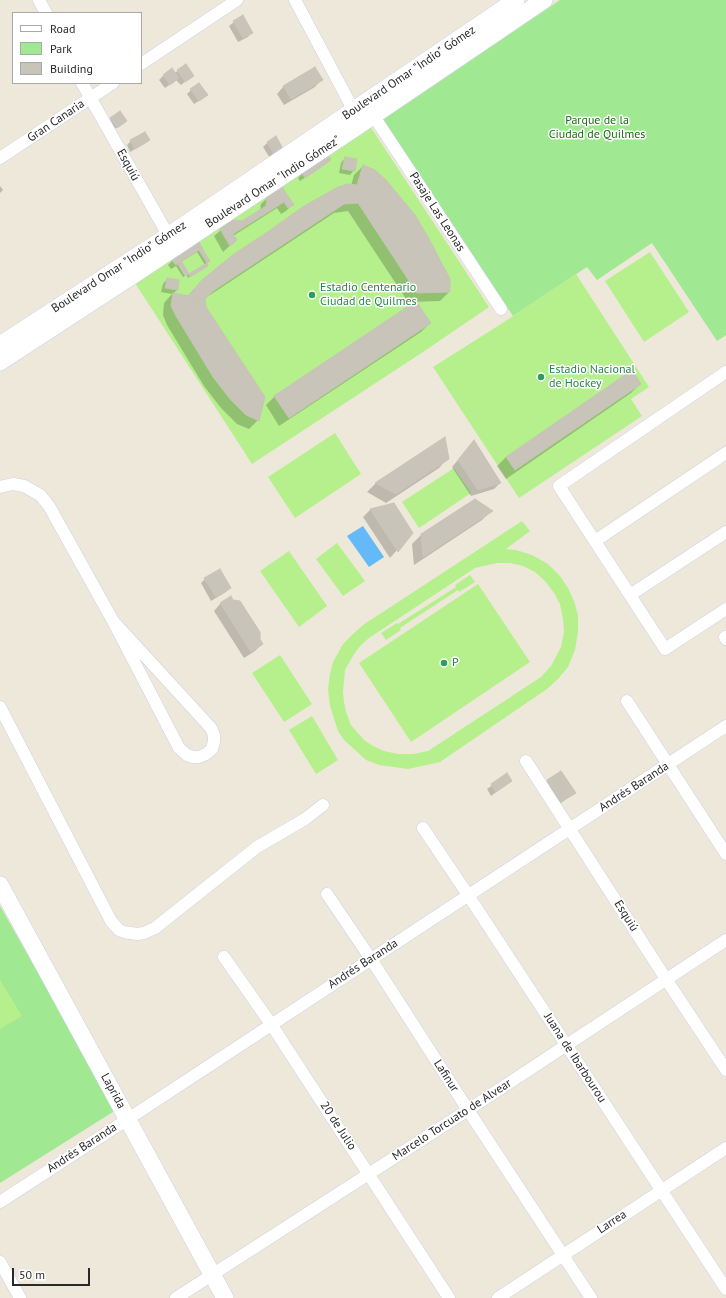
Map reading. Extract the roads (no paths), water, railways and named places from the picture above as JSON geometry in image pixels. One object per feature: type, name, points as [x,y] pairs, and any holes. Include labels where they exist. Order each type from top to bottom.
[{"type":"main road","name":"Boulevard Omar \"Indio Gómez\"","points":[[0,362],[135,274],[171,242],[364,116],[520,4],[544,0]]},
{"type":"main road","name":"Boulevard Omar \"Indio\" Gómez","points":[[0,344],[171,242]]},
{"type":"main road","name":"Laprida","points":[[0,884],[225,1298]]},
{"type":"street","points":[[39,0],[45,12]]},
{"type":"street","points":[[142,63],[236,0]]},
{"type":"street","name":"Pasaje Las Leonas","points":[[295,0],[364,116],[501,309]]},
{"type":"street","name":"Esquiú","points":[[83,84],[171,242]]},
{"type":"street","name":"Gran Canaria","points":[[0,158],[111,84]]},
{"type":"street","points":[[726,372],[559,486],[665,649],[726,609]]},
{"type":"street","points":[[595,541],[726,453]]},
{"type":"street","points":[[0,486],[12,484],[24,486],[40,495],[49,506],[113,621],[179,748],[187,755],[193,757],[199,757],[206,754],[212,749],[214,741],[214,735],[211,728],[113,621]]},
{"type":"street","points":[[630,595],[726,532]]},
{"type":"street","points":[[628,701],[726,854]]},
{"type":"street","points":[[0,707],[111,920],[116,923],[154,928],[257,847],[305,818],[323,805]]},
{"type":"street","name":"Andrés Baranda","points":[[0,1202],[726,726]]},
{"type":"street","name":"Esquiú","points":[[526,762],[726,1070]]},
{"type":"street","name":"Juana de Ibarbourou","points":[[423,828],[726,1289]]},
{"type":"street","name":"Lafinur","points":[[326,894],[371,959],[591,1298]]},
{"type":"street","name":"Marcelo Torcuato de Alvear","points":[[176,1298],[468,1110],[726,940]]},
{"type":"street","name":"20 de Julio","points":[[224,957],[272,1024],[449,1298]]},
{"type":"street","name":"Larrea","points":[[498,1298],[726,1148]]},
{"type":"street","points":[[0,1262],[20,1298]]},
{"type":"water","points":[[363,526],[384,557],[369,567],[347,536]]},
{"type":"place","name":"Estadio Centenario Ciudad de Quilmes","points":[[312,295]]},
{"type":"place","name":"Estadio Nacional de Hockey","points":[[541,377]]},
{"type":"place","name":"P","points":[[444,663]]},
{"type":"park label","name":"Parque de la Ciudad de Quilmes","points":[[597,128]]}]
